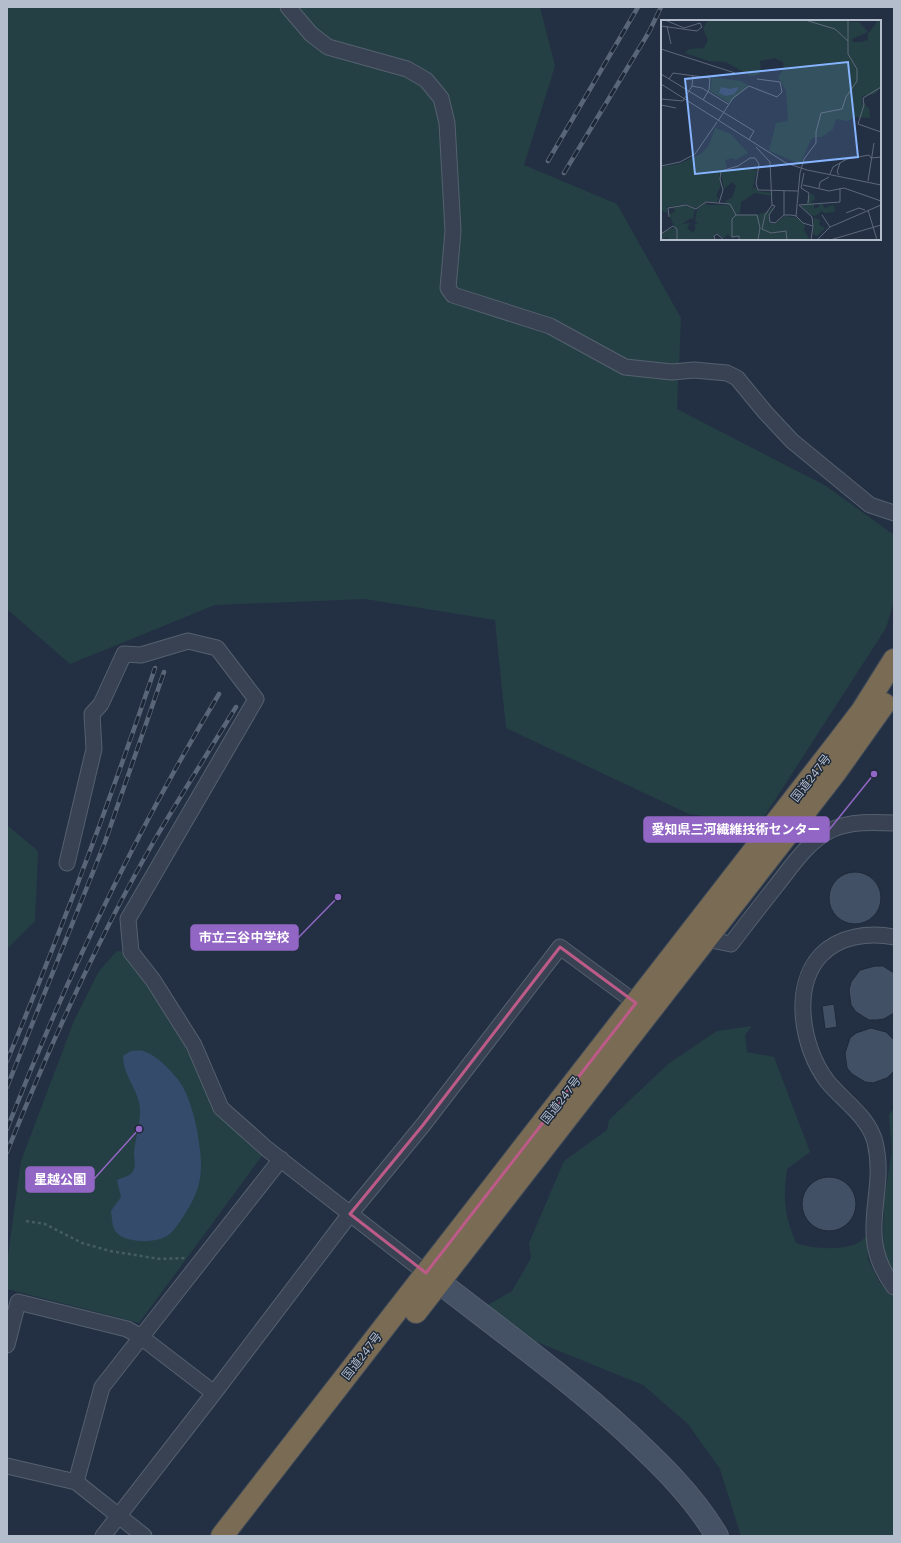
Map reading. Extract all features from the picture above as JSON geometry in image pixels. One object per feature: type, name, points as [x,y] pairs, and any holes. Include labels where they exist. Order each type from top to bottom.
[{"type":"highway","name":"国道247号","points":[[240,1536],[636,1003],[841,740],[862,711],[894,660]]},
{"type":"highway","name":"国道247号","points":[[222,1536],[433,1278],[706,939],[835,773],[894,690]]},
{"type":"street","points":[[288,7],[311,34],[328,46],[407,69],[426,80],[441,98],[447,123],[453,231],[448,288],[453,296],[550,326],[625,366],[672,372],[694,370],[727,373],[737,378],[764,412],[792,441],[870,505],[894,513]]},
{"type":"street","points":[[67,862],[94,749],[92,714],[101,704],[124,654],[141,655],[188,641],[217,648],[256,699],[128,920],[131,952],[153,980],[194,1045],[221,1108],[281,1159],[350,1214],[596,1405],[676,1479],[709,1521],[717,1536]]},
{"type":"street","points":[[706,939],[731,944],[804,851],[819,838],[832,830],[845,826],[860,823],[894,823]]},
{"type":"street","points":[[894,937],[868,935],[846,939],[828,948],[812,965],[804,985],[802,1005],[805,1028],[814,1060],[827,1080],[865,1120],[871,1129],[878,1160],[873,1232],[877,1258],[894,1287]]},
{"type":"street","points":[[103,1536],[214,1394],[350,1214],[423,1125],[560,947],[636,1003]]},
{"type":"street","points":[[76,1482],[102,1387],[281,1159]]},
{"type":"street","points":[[7,1345],[12,1300],[127,1329],[141,1337],[214,1394]]},
{"type":"street","points":[[7,1466],[76,1482],[144,1536]]},
{"type":"path","points":[[26,1221],[45,1224],[82,1243],[116,1253],[160,1259],[203,1257]]},
{"type":"highlighted area","points":[[560,947],[636,1003],[426,1273],[350,1214],[423,1125]]},
{"type":"green space","points":[[7,7],[540,7],[555,66],[524,165],[617,204],[681,318],[677,409],[826,486],[894,535],[894,601],[886,628],[760,823],[689,814],[506,728],[495,620],[365,599],[215,605],[70,664],[7,609]]},
{"type":"green space","points":[[7,825],[38,851],[35,921],[7,949]]},
{"type":"green space","points":[[117,951],[131,952],[153,980],[221,1108],[267,1149],[139,1323],[7,1289],[7,1263],[21,1161],[74,1021],[99,971]]},
{"type":"green space","points":[[752,1026],[745,1035],[747,1052],[774,1057],[810,1152],[787,1169],[785,1198],[787,1215],[796,1243],[817,1248],[839,1248],[855,1244],[867,1236],[868,1259],[879,1282],[894,1298],[894,1536],[741,1536],[720,1469],[688,1424],[643,1385],[532,1340],[488,1305],[512,1291],[531,1258],[529,1243],[564,1161],[607,1130],[609,1120],[668,1064],[717,1031]]},
{"type":"green space","points":[[894,1109],[894,1273],[885,1258],[883,1239],[884,1202],[892,1150],[889,1114]]},
{"type":"water","points":[[131,1051],[142,1051],[154,1056],[166,1066],[180,1082],[193,1113],[197,1130],[201,1165],[199,1185],[195,1195],[175,1228],[165,1237],[147,1241],[132,1240],[120,1236],[116,1232],[113,1225],[111,1211],[121,1197],[117,1180],[131,1173],[135,1165],[134,1154],[140,1110],[137,1096],[123,1062],[123,1056]]},
{"type":"building","points":[[855,872],[865,874],[873,880],[879,888],[881,898],[879,908],[873,916],[865,922],[855,924],[845,922],[837,916],[831,908],[829,898],[831,888],[837,880],[845,874]]},
{"type":"building","points":[[875,966],[883,966],[894,973],[894,1013],[884,1019],[869,1020],[856,1012],[851,1005],[849,990],[851,982],[860,970]]},
{"type":"building","points":[[834,1004],[837,1027],[825,1029],[822,1006]]},
{"type":"building","points":[[871,1028],[886,1032],[894,1040],[894,1071],[887,1078],[873,1083],[865,1082],[852,1074],[847,1068],[845,1053],[850,1038],[856,1033]]},
{"type":"building","points":[[824,1177],[834,1177],[844,1181],[852,1189],[856,1199],[856,1209],[852,1219],[844,1227],[834,1231],[824,1231],[814,1227],[806,1219],[802,1209],[802,1199],[806,1189],[814,1181]]},
{"type":"railway","points":[[548,161],[638,7]]},
{"type":"railway","points":[[564,173],[649,32],[661,7]]},
{"type":"railway","points":[[7,1061],[47,964],[84,866],[155,668]]},
{"type":"railway","points":[[7,1087],[105,842],[164,672]]},
{"type":"railway","points":[[7,1129],[53,1017],[104,907],[159,799],[219,694]]},
{"type":"railway","points":[[7,1152],[57,1033],[113,916],[154,841],[236,707]]},
{"type":"place","name":"愛知県三河繊維技術センター","points":[[874,774]]},
{"type":"place","name":"市立三谷中学校","points":[[338,897]]},
{"type":"place","name":"星越公園","points":[[139,1129]]}]
